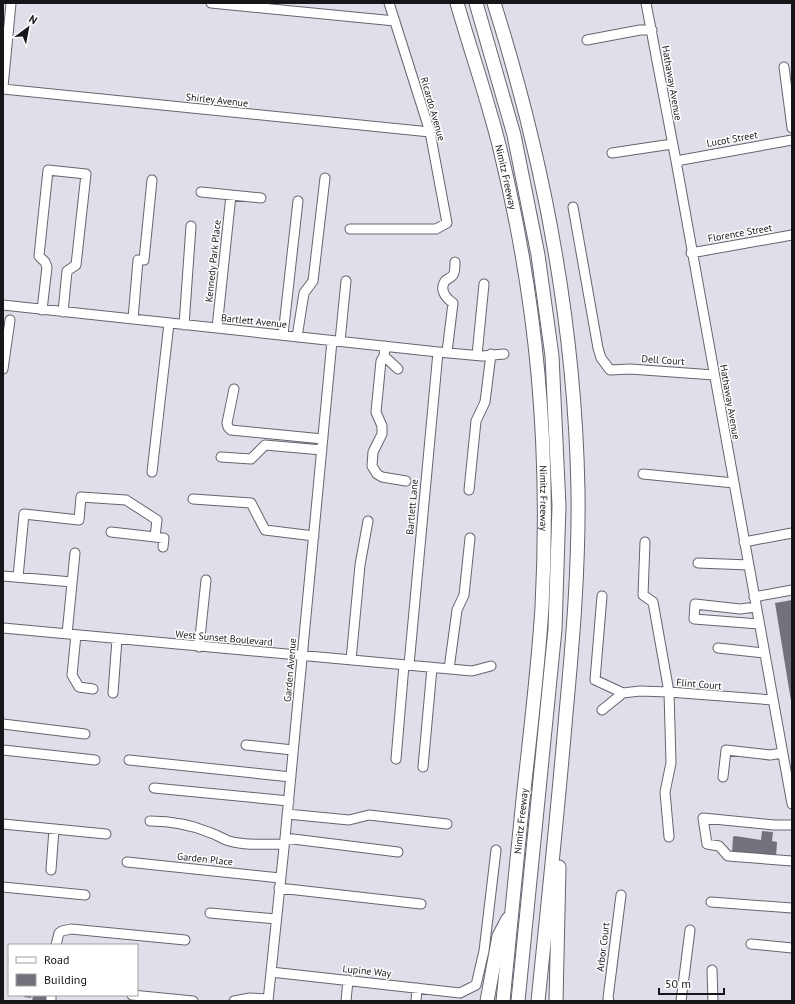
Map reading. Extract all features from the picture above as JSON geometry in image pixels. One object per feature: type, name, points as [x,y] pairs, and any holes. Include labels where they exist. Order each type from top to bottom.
[{"type":"highway","name":"Nimitz Freeway","points":[[457,3],[500,147],[512,203],[532,317],[542,429],[544,496],[542,608],[503,1001]]},
{"type":"highway","points":[[476,3],[514,136],[538,255],[552,356],[559,506],[556,629],[518,1001]]},
{"type":"highway","points":[[494,3],[520,91],[546,198],[563,298],[572,374],[578,490],[578,553],[575,609],[561,773],[538,1001]]},
{"type":"highway","points":[[556,1001],[561,773]]},
{"type":"highway","points":[[487,1001],[499,936],[512,910]]},
{"type":"street","points":[[3,88],[11,3]]},
{"type":"street","points":[[211,3],[395,21]]},
{"type":"street","name":"Ricardo Avenue","points":[[350,229],[436,229],[447,223],[430,132],[389,3]]},
{"type":"street","name":"Hathaway Avenue","points":[[646,3],[792,804]]},
{"type":"street","points":[[587,40],[640,30],[652,30]]},
{"type":"street","points":[[784,67],[792,128]]},
{"type":"street","name":"Shirley Avenue","points":[[3,88],[430,132]]},
{"type":"street","name":"Lucot Street","points":[[676,161],[792,140]]},
{"type":"street","points":[[612,153],[672,144]]},
{"type":"street","points":[[42,310],[46,267],[45,262],[39,256],[48,170],[86,174],[76,266],[67,271],[63,312]]},
{"type":"street","points":[[297,337],[304,293],[313,281],[325,178]]},
{"type":"street","points":[[133,319],[138,260],[144,260],[152,180]]},
{"type":"street","points":[[201,192],[261,198]]},
{"type":"street","name":"Kennedy Park Place","points":[[216,328],[231,195]]},
{"type":"street","points":[[283,335],[298,201]]},
{"type":"street","name":"Dell Court","points":[[573,207],[598,348],[601,358],[610,370],[630,369],[714,376]]},
{"type":"street","points":[[184,325],[191,226]]},
{"type":"street","name":"Florence Street","points":[[692,252],[792,235]]},
{"type":"street","points":[[447,352],[453,303],[445,297],[443,293],[445,282],[453,275],[455,262]]},
{"type":"street","name":"Garden Avenue","points":[[268,1000],[288,814],[323,439],[336,341],[346,281]]},
{"type":"street","points":[[477,355],[484,284]]},
{"type":"street","name":"Bartlett Avenue","points":[[3,305],[438,352],[477,355],[504,354]]},
{"type":"street","points":[[3,369],[10,320]]},
{"type":"street","points":[[152,472],[169,323]]},
{"type":"street","points":[[385,346],[384,356],[381,361],[376,412],[382,426],[382,434],[373,452],[372,466],[377,474],[382,477],[406,481]]},
{"type":"street","name":"Bartlett Lane","points":[[396,759],[407,665],[438,352]]},
{"type":"street","points":[[469,490],[476,421],[485,402],[491,354]]},
{"type":"street","points":[[384,356],[398,370]]},
{"type":"street","points":[[234,389],[227,423],[231,430],[323,439]]},
{"type":"street","points":[[221,457],[251,460],[265,445],[322,450]]},
{"type":"street","points":[[643,474],[734,483]]},
{"type":"street","points":[[18,578],[24,514],[79,520],[81,497],[126,500],[157,520],[155,537]]},
{"type":"street","points":[[193,500],[251,502],[265,530],[314,536]]},
{"type":"street","points":[[351,660],[360,572],[368,521]]},
{"type":"street","points":[[111,532],[164,538],[163,547]]},
{"type":"street","points":[[744,542],[792,533]]},
{"type":"street","points":[[449,669],[456,610],[464,595],[470,538]]},
{"type":"street","points":[[645,542],[643,595],[654,602],[669,692],[671,763],[665,792],[669,837]]},
{"type":"street","points":[[67,634],[75,554]]},
{"type":"street","points":[[698,563],[749,565]]},
{"type":"street","points":[[3,576],[72,582]]},
{"type":"street","points":[[199,647],[206,580]]},
{"type":"street","points":[[754,597],[792,590]]},
{"type":"street","points":[[602,596],[595,680],[623,693],[602,710]]},
{"type":"street","points":[[756,607],[740,609],[695,604],[694,619],[759,624]]},
{"type":"street","name":"West Sunset Boulevard","points":[[3,628],[432,668],[472,671],[491,666]]},
{"type":"street","points":[[76,635],[72,675],[80,687],[93,688]]},
{"type":"street","points":[[112,693],[117,639]]},
{"type":"street","points":[[718,648],[764,653]]},
{"type":"street","points":[[423,767],[432,668]]},
{"type":"street","name":"Flint Court","points":[[623,693],[640,691],[669,692],[773,700]]},
{"type":"street","points":[[3,724],[85,734]]},
{"type":"street","points":[[246,745],[294,750]]},
{"type":"street","points":[[3,750],[95,760]]},
{"type":"street","points":[[723,778],[726,750],[770,755],[782,753]]},
{"type":"street","points":[[130,760],[291,777]]},
{"type":"street","points":[[154,788],[289,801]]},
{"type":"street","points":[[288,814],[349,820],[359,816],[369,815],[447,824]]},
{"type":"street","points":[[792,825],[774,825],[703,818],[707,844],[719,846],[728,856],[792,861]]},
{"type":"street","points":[[150,821],[165,821],[180,824],[210,832],[228,840],[248,844],[285,841],[398,852]]},
{"type":"street","points":[[3,824],[106,834]]},
{"type":"street","points":[[51,870],[54,829]]},
{"type":"street","name":"Lupine Way","points":[[271,972],[460,992],[476,985],[484,951],[496,850]]},
{"type":"street","name":"Garden Place","points":[[128,862],[280,878]]},
{"type":"street","points":[[3,887],[85,896]]},
{"type":"street","points":[[279,888],[421,904]]},
{"type":"street","name":"Arbor Court","points":[[609,1001],[608,998],[621,895]]},
{"type":"street","points":[[711,902],[792,908]]},
{"type":"street","points":[[210,913],[276,919]]},
{"type":"street","points":[[56,944],[58,933],[71,929],[185,940]]},
{"type":"street","points":[[681,1001],[690,930]]},
{"type":"street","points":[[751,944],[792,948]]},
{"type":"street","points":[[712,970],[713,1001]]},
{"type":"street","points":[[346,1001],[348,980]]},
{"type":"street","points":[[416,1001],[417,988]]},
{"type":"street","points":[[138,996],[193,1001]]},
{"type":"street","points":[[234,1001],[250,998],[268,1000]]},
{"type":"building","points":[[792,600],[792,701],[791,701],[775,603]]},
{"type":"building","points":[[762,831],[773,832],[772,841],[777,842],[776,858],[732,853],[733,837],[735,836],[761,840]]},
{"type":"building","points":[[24,996],[32,996],[31,998]]},
{"type":"building","points":[[33,996],[47,996],[46,1001],[32,1001]]}]
